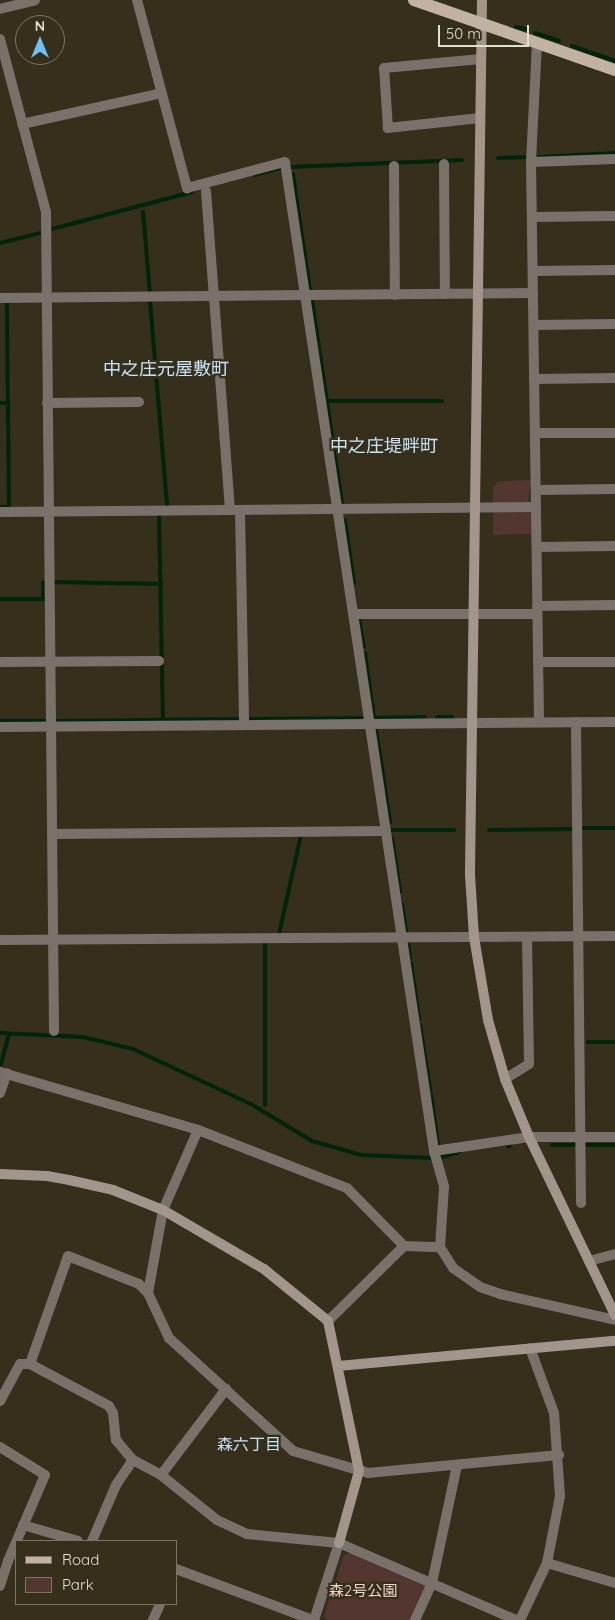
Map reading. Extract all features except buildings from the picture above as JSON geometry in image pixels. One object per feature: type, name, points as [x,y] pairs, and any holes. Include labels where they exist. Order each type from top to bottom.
[{"type":"main road","points":[[414,0],[615,70]]},
{"type":"street","points":[[0,9],[35,0]]},
{"type":"street","points":[[137,0],[188,188],[285,162],[434,1151],[445,1199],[440,1247],[453,1268],[480,1287],[500,1294],[615,1320]]},
{"type":"street","points":[[482,0],[477,508],[470,875],[474,937],[488,1020],[505,1079],[529,1137],[615,1315]]},
{"type":"street","points":[[0,39],[46,212],[54,1032]]},
{"type":"street","points":[[537,43],[531,162],[539,722]]},
{"type":"street","points":[[480,118],[388,128],[384,68],[481,59]]},
{"type":"street","points":[[22,124],[162,93]]},
{"type":"street","points":[[531,162],[615,159]]},
{"type":"street","points":[[444,164],[445,294]]},
{"type":"street","points":[[394,166],[395,295]]},
{"type":"street","points":[[206,191],[214,296],[235,510],[244,725]]},
{"type":"street","points":[[532,217],[615,216]]},
{"type":"street","points":[[533,271],[615,270]]},
{"type":"street","points":[[0,298],[533,293]]},
{"type":"street","points":[[534,325],[615,324]]},
{"type":"street","points":[[534,379],[615,378]]},
{"type":"street","points":[[47,403],[139,402]]},
{"type":"street","points":[[535,433],[615,433]]},
{"type":"street","points":[[536,490],[615,489]]},
{"type":"street","points":[[0,512],[536,507]]},
{"type":"street","points":[[537,547],[615,546]]},
{"type":"street","points":[[353,614],[475,614],[615,605]]},
{"type":"street","points":[[0,662],[159,661]]},
{"type":"street","points":[[538,662],[615,662]]},
{"type":"street","points":[[576,722],[581,1203]]},
{"type":"street","points":[[0,727],[615,722]]},
{"type":"street","points":[[52,834],[386,831]]},
{"type":"street","points":[[505,1079],[529,1064],[528,936]]},
{"type":"street","points":[[0,940],[615,936]]},
{"type":"street","points":[[0,1094],[3,1072],[198,1130],[347,1188],[404,1246],[440,1247]]},
{"type":"street","points":[[148,1293],[163,1210],[198,1130]]},
{"type":"street","points":[[434,1151],[529,1137],[615,1137]]},
{"type":"street","points":[[0,1174],[47,1176],[69,1180],[113,1190],[163,1210],[264,1269],[328,1321],[359,1471],[339,1543],[314,1620],[178,1569]]},
{"type":"street","points":[[328,1321],[404,1246]]},
{"type":"street","points":[[589,1261],[604,1254],[615,1254]]},
{"type":"street","points":[[30,1364],[68,1256],[139,1284],[148,1293],[169,1338],[294,1451],[368,1474],[559,1456]]},
{"type":"street","points":[[338,1366],[615,1340]]},
{"type":"street","points":[[520,1620],[547,1563],[558,1516],[559,1456],[554,1413],[530,1348]]},
{"type":"street","points":[[0,1400],[20,1364],[30,1364],[109,1406],[113,1413],[116,1440],[133,1460],[161,1475],[217,1520],[248,1534],[339,1543],[516,1620]]},
{"type":"street","points":[[161,1475],[226,1389]]},
{"type":"street","points":[[0,1447],[45,1475],[23,1525],[4,1559],[0,1586]]},
{"type":"street","points":[[92,1540],[116,1485],[133,1460]]},
{"type":"street","points":[[416,1620],[432,1583],[457,1465]]},
{"type":"street","points":[[23,1525],[60,1538],[72,1540]]},
{"type":"street","points":[[547,1563],[615,1582]]},
{"type":"street","points":[[153,1620],[160,1605]]},
{"type":"green space","points":[[531,480],[528,503],[493,503],[493,487],[499,481]]},
{"type":"green space","points":[[527,510],[531,514],[531,534],[493,535],[493,511]]},
{"type":"green space","name":"森2号公園","points":[[350,1553],[426,1587],[411,1620],[326,1620],[324,1616],[344,1555]]},
{"type":"waterway","points":[[516,27],[525,29]]},
{"type":"waterway","points":[[535,33],[559,41]]},
{"type":"waterway","points":[[572,46],[615,61]]},
{"type":"waterway","points":[[539,157],[615,153]]},
{"type":"waterway","points":[[498,158],[526,157]]},
{"type":"waterway","points":[[290,167],[462,160]]},
{"type":"waterway","points":[[254,175],[281,168]]},
{"type":"waterway","points":[[293,174],[310,290]]},
{"type":"waterway","points":[[52,229],[192,192]]},
{"type":"waterway","points":[[143,212],[150,293]]},
{"type":"waterway","points":[[0,243],[40,233]]},
{"type":"waterway","points":[[312,300],[342,503]]},
{"type":"waterway","points":[[150,302],[167,506]]},
{"type":"waterway","points":[[0,507],[9,507],[7,303]]},
{"type":"waterway","points":[[327,401],[442,401]]},
{"type":"waterway","points":[[0,403],[8,403]]},
{"type":"waterway","points":[[159,515],[163,720]]},
{"type":"waterway","points":[[345,520],[354,583]]},
{"type":"waterway","points":[[0,599],[43,599],[43,582]]},
{"type":"waterway","points":[[54,582],[161,584]]},
{"type":"waterway","points":[[359,619],[364,647]]},
{"type":"waterway","points":[[365,653],[374,718]]},
{"type":"waterway","points":[[373,718],[425,717]]},
{"type":"waterway","points":[[437,717],[452,717]]},
{"type":"waterway","points":[[249,719],[361,718]]},
{"type":"waterway","points":[[55,721],[239,719]]},
{"type":"waterway","points":[[0,721],[46,721]]},
{"type":"waterway","points":[[376,729],[390,822]]},
{"type":"waterway","points":[[580,828],[615,828]]},
{"type":"waterway","points":[[489,830],[572,829]]},
{"type":"waterway","points":[[391,830],[454,830]]},
{"type":"waterway","points":[[279,934],[301,835]]},
{"type":"waterway","points":[[392,838],[400,891]]},
{"type":"waterway","points":[[402,904],[406,933]]},
{"type":"waterway","points":[[408,942],[410,958]]},
{"type":"waterway","points":[[265,943],[265,1105]]},
{"type":"waterway","points":[[411,963],[419,1019]]},
{"type":"waterway","points":[[420,1025],[430,1089]]},
{"type":"waterway","points":[[0,1033],[83,1037],[133,1049],[251,1104],[312,1141],[361,1155],[433,1158]]},
{"type":"waterway","points":[[1,1064],[9,1034]]},
{"type":"waterway","points":[[588,1042],[615,1042]]},
{"type":"waterway","points":[[431,1094],[438,1145]]},
{"type":"waterway","points":[[552,1145],[576,1145]]},
{"type":"waterway","points":[[586,1145],[615,1145]]},
{"type":"waterway","points":[[442,1157],[459,1152]]},
{"type":"district","name":"中之庄元屋敷町","points":[[166,369]]},
{"type":"district","name":"中之庄堤畔町","points":[[384,446]]},
{"type":"district","name":"森六丁目","points":[[249,1444]]}]
